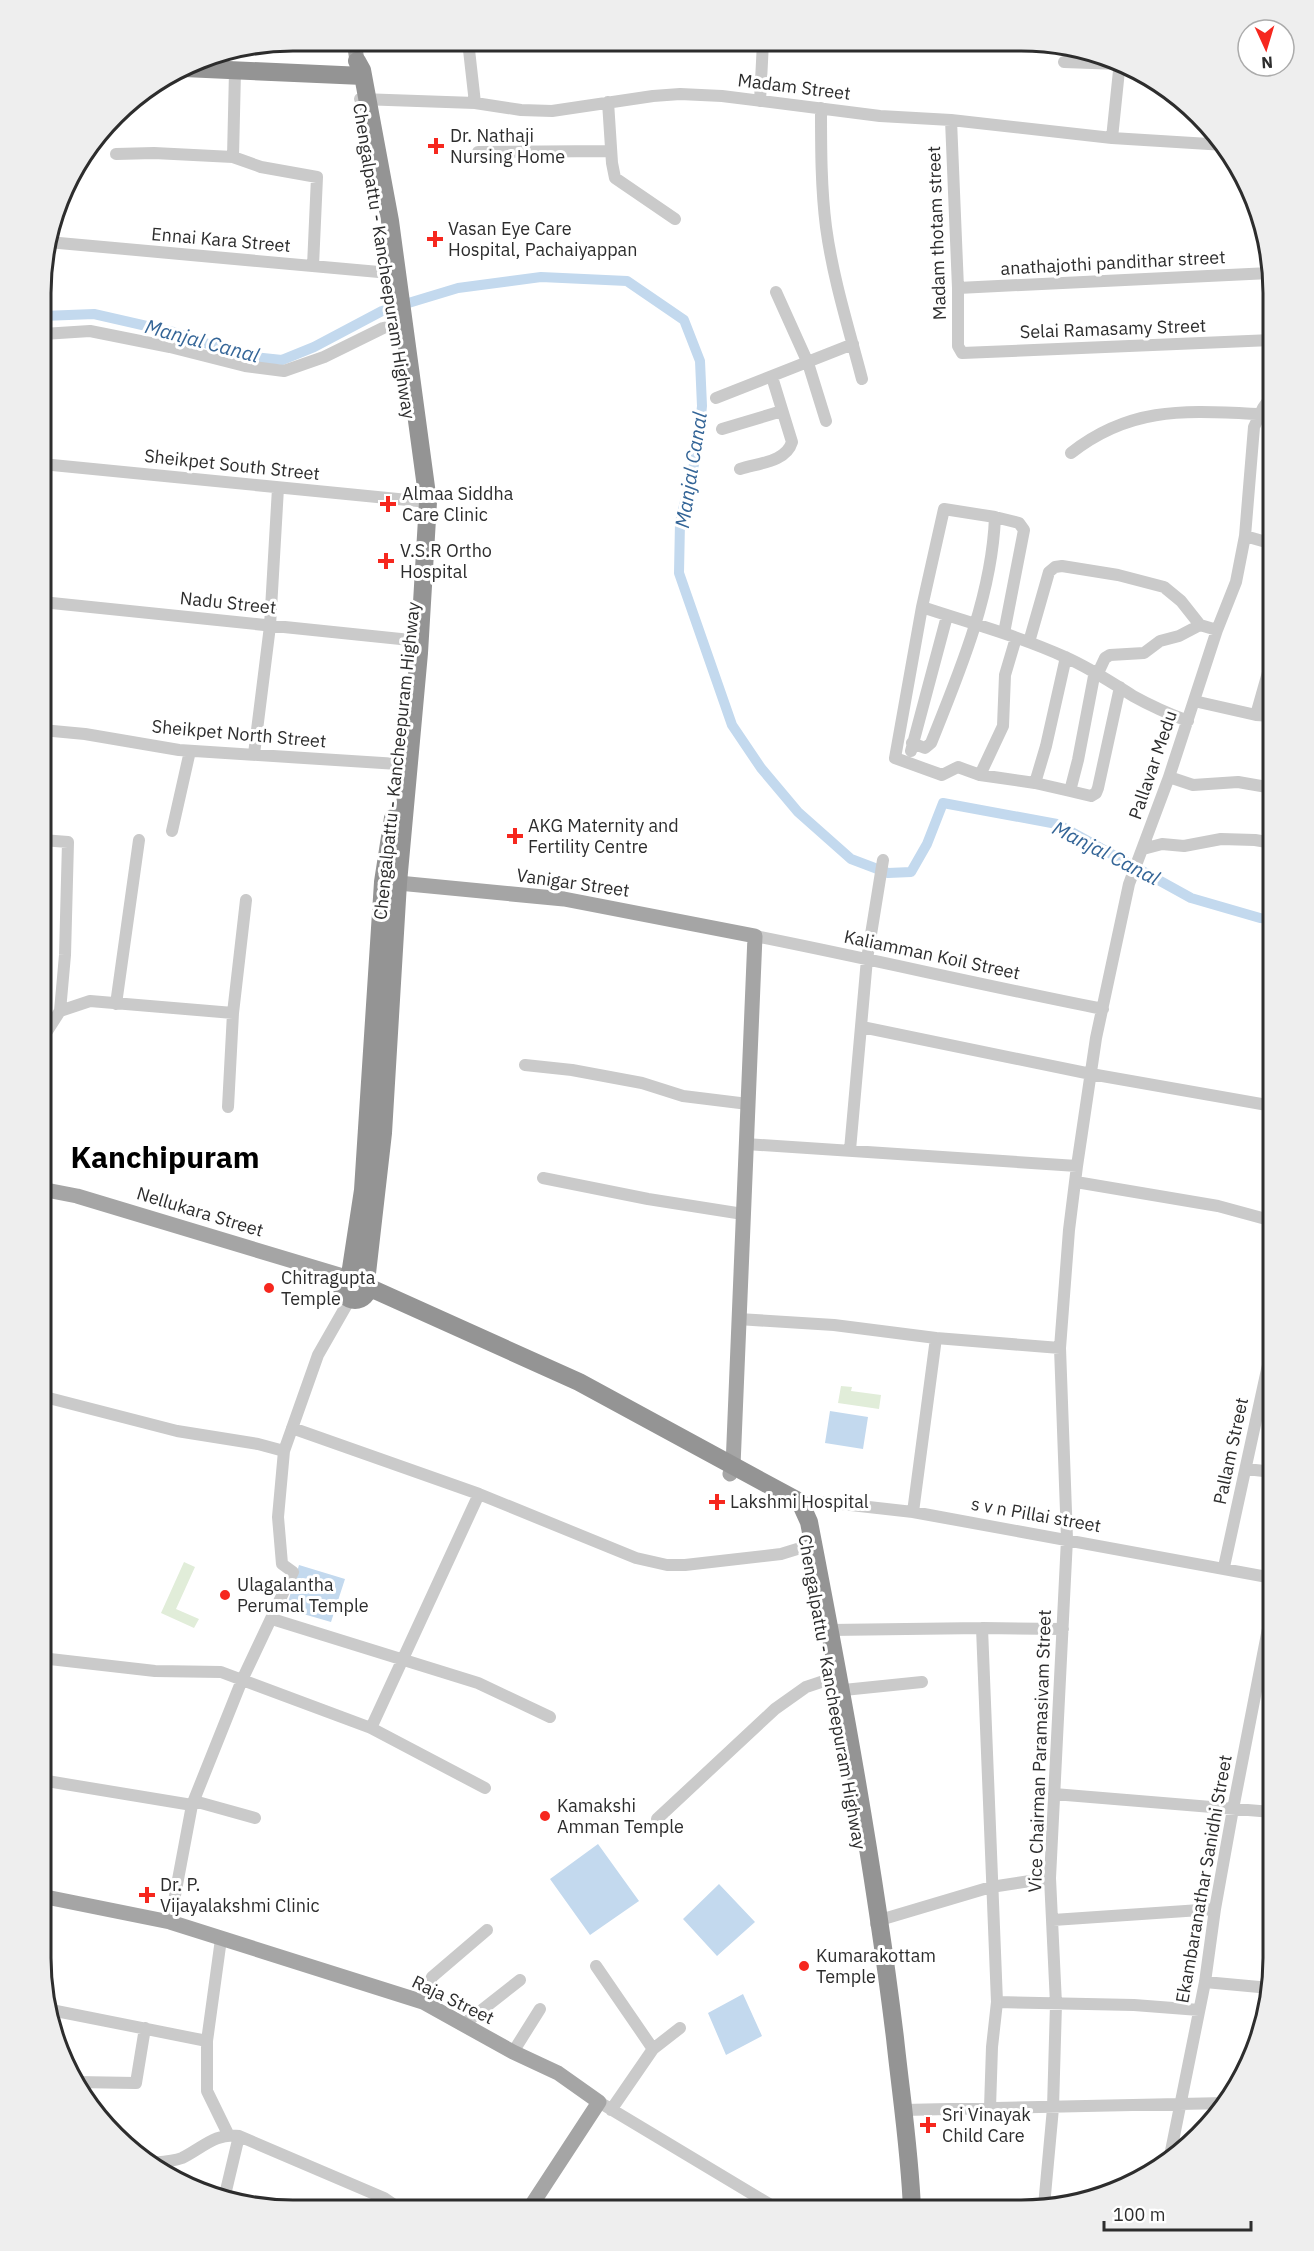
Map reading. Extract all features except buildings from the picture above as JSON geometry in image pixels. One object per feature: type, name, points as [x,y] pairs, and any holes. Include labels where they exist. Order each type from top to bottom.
[{"type":"highway","points":[[213,65],[359,71]]},
{"type":"highway","points":[[208,67],[235,71],[359,71]]},
{"type":"highway","points":[[359,71],[362,99],[390,221],[399,315],[423,502],[415,641],[391,882],[383,1132],[356,1286],[731,1469],[796,1504],[809,1522],[830,1630],[836,1684],[876,1924],[903,2110],[911,2200]]},
{"type":"highway","name":"Chengalpattu - Kancheepuram Highway","points":[[362,99],[399,315]]},
{"type":"highway","name":"Chengalpattu - Kancheepuram Highway","points":[[391,882],[399,764],[415,641]]},
{"type":"highway","name":"Chengalpattu - Kancheepuram Highway","points":[[796,1504],[836,1684]]},
{"type":"highway","points":[[876,1924],[902,2200]]},
{"type":"main road","points":[[356,51],[359,71]]},
{"type":"main road","name":"Vanigar Street","points":[[391,882],[564,899],[754,936]]},
{"type":"main road","points":[[731,1469],[754,936]]},
{"type":"main road","name":"Nellukara Street","points":[[51,1191],[76,1196],[356,1286]]},
{"type":"main road","name":"Nellukara Street","points":[[51,1198],[356,1286]]},
{"type":"main road","name":"Raja Street","points":[[51,1898],[170,1922],[423,2002],[513,2052],[558,2073],[605,2106]]},
{"type":"main road","points":[[536,2200],[605,2106]]},
{"type":"street","points":[[469,51],[476,104]]},
{"type":"street","points":[[760,100],[763,51]]},
{"type":"street","points":[[1064,62],[1094,63]]},
{"type":"street","points":[[233,157],[235,71]]},
{"type":"street","points":[[1112,138],[1119,72]]},
{"type":"street","name":"Madam Street","points":[[362,99],[476,104],[521,110],[552,111],[680,94],[722,96],[880,116],[951,120],[1112,138],[1211,144]]},
{"type":"street","points":[[608,102],[615,177],[675,219]]},
{"type":"street","points":[[821,108],[822,182],[826,228],[862,379]]},
{"type":"street","name":"Madam thotam street","points":[[951,120],[958,346]]},
{"type":"street","points":[[478,152],[611,151]]},
{"type":"street","points":[[116,154],[154,153],[233,157],[261,167],[317,177],[313,266]]},
{"type":"street","name":"Ennai Kara Street","points":[[57,243],[390,273]]},
{"type":"street","name":"anathajothi pandithar street","points":[[958,288],[1262,273]]},
{"type":"street","points":[[776,292],[808,363],[826,421]]},
{"type":"street","points":[[51,333],[90,331],[170,347],[245,366],[285,371],[324,357],[383,328],[399,315]]},
{"type":"street","name":"Selai Ramasamy Street","points":[[958,346],[962,353],[967,353],[1263,340]]},
{"type":"street","points":[[716,398],[853,344]]},
{"type":"street","points":[[740,469],[784,456],[792,442],[772,377]]},
{"type":"street","name":"Pallavar Medu","points":[[1060,1348],[1069,1230],[1077,1167],[1102,1009],[1129,884],[1188,721],[1217,630],[1236,582],[1245,536],[1250,453],[1254,427],[1263,410]]},
{"type":"street","points":[[722,429],[782,411]]},
{"type":"street","points":[[1071,453],[1089,439],[1136,419],[1180,411],[1260,414]]},
{"type":"street","name":"Sheikpet South Street","points":[[51,466],[423,502]]},
{"type":"street","points":[[254,754],[270,626],[278,488]]},
{"type":"street","points":[[1004,633],[1024,530],[1020,523],[995,516],[946,509],[942,511],[894,758],[942,775],[958,767],[981,775],[1035,783],[1091,796],[1098,788],[1120,687]]},
{"type":"street","points":[[912,743],[925,748],[931,743],[976,624],[994,540],[995,516]]},
{"type":"street","points":[[1245,536],[1263,541]]},
{"type":"street","points":[[1029,642],[1049,572],[1055,567],[1062,566],[1118,575],[1164,586],[1181,601],[1200,625],[1217,630]]},
{"type":"street","name":"Nadu Street","points":[[51,603],[415,641]]},
{"type":"street","points":[[922,607],[1004,633],[1066,657],[1097,672],[1162,711],[1188,721]]},
{"type":"street","points":[[910,762],[912,743],[947,616]]},
{"type":"street","points":[[1070,791],[1097,672],[1105,658],[1110,655],[1144,653],[1160,641],[1179,636],[1200,625]]},
{"type":"street","points":[[981,775],[1003,726],[1005,675],[1016,638]]},
{"type":"street","points":[[1035,783],[1046,746],[1066,657]]},
{"type":"street","points":[[1257,715],[1263,692]]},
{"type":"street","points":[[1194,701],[1263,715]]},
{"type":"street","name":"Sheikpet North Street","points":[[51,731],[189,751],[399,764]]},
{"type":"street","points":[[172,831],[189,751]]},
{"type":"street","points":[[1168,777],[1193,785],[1238,782],[1263,786]]},
{"type":"street","points":[[1143,849],[1162,844],[1184,846],[1221,839],[1263,841]]},
{"type":"street","points":[[116,1004],[140,840]]},
{"type":"street","points":[[51,841],[68,842],[65,955],[60,1011],[51,1025]]},
{"type":"street","points":[[850,1150],[867,959],[883,860]]},
{"type":"street","points":[[228,1107],[233,1013],[246,900]]},
{"type":"street","name":"Kaliamman Koil Street","points":[[754,936],[1102,1009]]},
{"type":"street","points":[[60,1011],[90,1001],[233,1013]]},
{"type":"street","points":[[862,1027],[1091,1074],[1263,1104]]},
{"type":"street","points":[[525,1065],[573,1070],[642,1083],[683,1096],[748,1104]]},
{"type":"street","points":[[746,1144],[1077,1167]]},
{"type":"street","points":[[543,1178],[648,1199],[743,1214]]},
{"type":"street","points":[[1076,1182],[1218,1206],[1263,1218]]},
{"type":"street","points":[[170,1922],[193,1803],[242,1680],[293,1572],[282,1564],[278,1518],[284,1451],[318,1355],[356,1286]]},
{"type":"street","points":[[738,1319],[834,1325],[936,1338],[1060,1348]]},
{"type":"street","points":[[913,1512],[936,1338]]},
{"type":"street","name":"Vice Chairman Paramasivam Street","points":[[1045,2198],[1053,2108],[1056,2004],[1050,1878],[1066,1539],[1060,1348]]},
{"type":"street","name":"Pallam Street","points":[[1224,1567],[1263,1389]]},
{"type":"street","points":[[51,1399],[177,1431],[258,1444],[284,1451]]},
{"type":"street","points":[[292,1428],[479,1494],[636,1558],[667,1565],[781,1554],[807,1546]]},
{"type":"street","points":[[1246,1469],[1263,1471]]},
{"type":"street","points":[[371,1728],[479,1494]]},
{"type":"street","points":[[809,1522],[820,1507],[833,1503]]},
{"type":"street","name":"s v n Pillai street","points":[[796,1504],[833,1503],[913,1512],[1263,1576]]},
{"type":"street","points":[[272,1619],[478,1683],[550,1717]]},
{"type":"street","points":[[982,1628],[997,2002],[992,2047],[990,2108]]},
{"type":"street","points":[[830,1630],[1063,1629]]},
{"type":"street","name":"Ekambaranathar Sanidhi Street","points":[[1172,2147],[1205,1982],[1215,1909],[1263,1654]]},
{"type":"street","points":[[51,1659],[154,1671],[221,1672],[371,1728],[484,1788]]},
{"type":"street","points":[[657,1819],[775,1709],[806,1687],[922,1682]]},
{"type":"street","points":[[51,1782],[193,1803],[255,1818]]},
{"type":"street","points":[[1054,1794],[1263,1811]]},
{"type":"street","points":[[876,1924],[991,1887],[1050,1878]]},
{"type":"street","points":[[1053,1920],[1215,1909]]},
{"type":"street","points":[[423,2002],[432,1977],[487,1930]]},
{"type":"street","points":[[221,1939],[207,2041],[207,2091],[234,2135],[387,2200]]},
{"type":"street","points":[[596,1966],[653,2049]]},
{"type":"street","points":[[464,2024],[520,1980]]},
{"type":"street","points":[[1205,1982],[1261,1987]]},
{"type":"street","points":[[997,2002],[1134,2005],[1199,2010]]},
{"type":"street","points":[[513,2052],[540,2009]]},
{"type":"street","points":[[57,2011],[207,2041]]},
{"type":"street","points":[[85,2082],[136,2083],[145,2028]]},
{"type":"street","points":[[605,2106],[653,2049],[680,2028]]},
{"type":"street","points":[[903,2110],[1214,2104]]},
{"type":"street","name":"Raja Street","points":[[605,2106],[762,2200]]},
{"type":"street","points":[[162,2161],[180,2159],[206,2143],[234,2135]]},
{"type":"street","points":[[225,2190],[234,2135]]},
{"type":"green space","points":[[841,1386],[852,1387],[851,1391],[881,1395],[879,1409],[838,1403]]},
{"type":"green space","points":[[184,1562],[195,1567],[176,1609],[199,1619],[194,1628],[161,1613]]},
{"type":"water","points":[[830,1411],[868,1417],[863,1449],[825,1443]]},
{"type":"water","points":[[299,1565],[345,1579],[331,1622],[286,1609]]},
{"type":"water","points":[[598,1844],[639,1901],[590,1935],[550,1879]]},
{"type":"water","points":[[719,1884],[755,1922],[717,1956],[683,1919]]},
{"type":"water","points":[[743,1994],[762,2036],[726,2055],[708,2013]]},
{"type":"waterway","name":"Manjal Canal","points":[[51,316],[94,314],[173,332],[243,356],[282,360],[314,347],[382,311],[458,288],[541,277],[627,281],[684,320],[700,361],[702,406],[697,452],[680,522],[679,573],[732,725],[761,768],[798,812],[851,859],[888,873],[911,872],[927,844],[943,803],[1057,824],[1191,898],[1263,918]]},
{"type":"place","name":"Dr. Nathaji Nursing Home","points":[[436,146]]},
{"type":"place","name":"Vasan Eye Care Hospital, Pachaiyappan","points":[[435,239]]},
{"type":"place","name":"Almaa Siddha Care Clinic","points":[[388,504]]},
{"type":"place","name":"V.S.R Ortho Hospital","points":[[386,561]]},
{"type":"place","name":"AKG Maternity and Fertility Centre","points":[[515,836]]},
{"type":"place","name":"Chitragupta Temple","points":[[269,1288]]},
{"type":"place","name":"Lakshmi Hospital","points":[[717,1502]]},
{"type":"place","name":"Ulagalantha Perumal Temple","points":[[225,1595]]},
{"type":"place","name":"Kamakshi Amman Temple","points":[[545,1816]]},
{"type":"place","name":"Dr. P. Vijayalakshmi Clinic","points":[[147,1895]]},
{"type":"place","name":"Kumarakottam Temple","points":[[804,1966]]},
{"type":"place","name":"Sri Vinayak Child Care","points":[[928,2125]]},
{"type":"district","name":"Kanchipuram","points":[[165,1158]]}]
